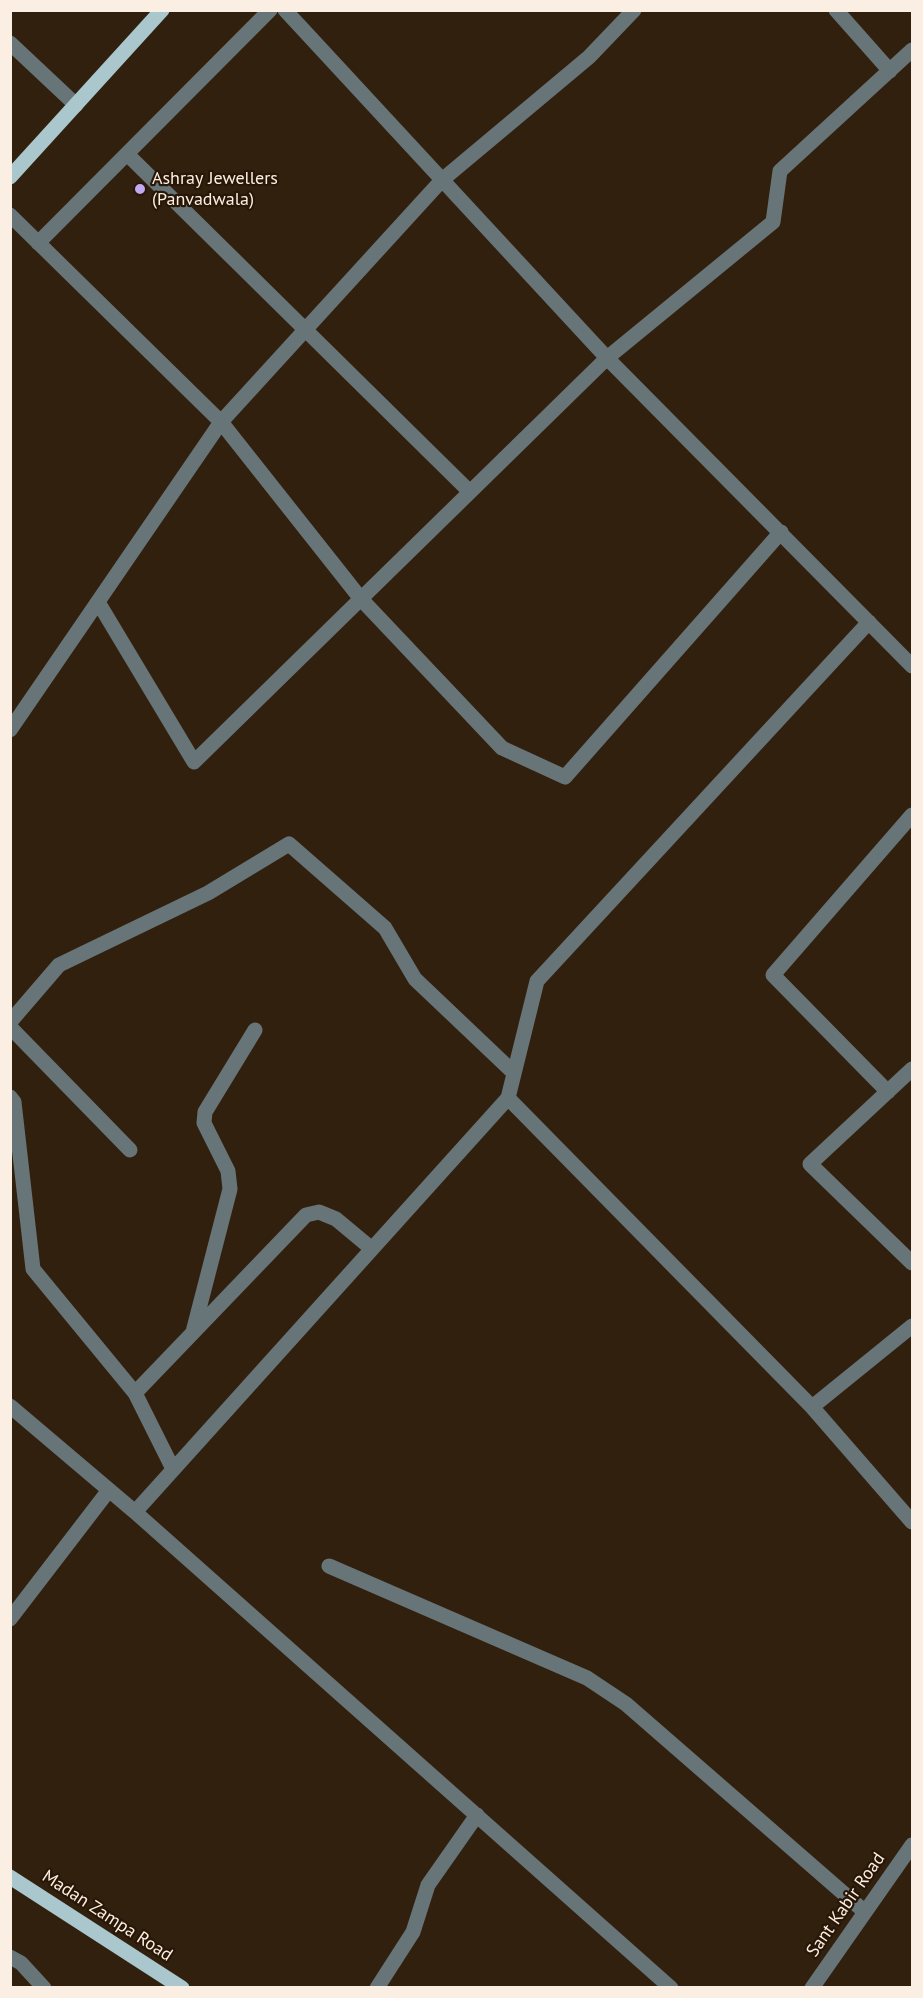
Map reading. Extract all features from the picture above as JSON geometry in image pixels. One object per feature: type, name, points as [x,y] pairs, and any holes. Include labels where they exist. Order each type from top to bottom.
[{"type":"main road","points":[[10,177],[162,10]]},
{"type":"main road","name":"Madan Zampa Road","points":[[10,1877],[182,1988]]},
{"type":"street","points":[[38,243],[270,10]]},
{"type":"street","points":[[285,10],[608,358],[912,666]]},
{"type":"street","points":[[10,730],[221,422],[442,180],[590,57],[634,10]]},
{"type":"street","points":[[836,10],[890,71]]},
{"type":"street","points":[[10,43],[76,105]]},
{"type":"street","points":[[98,602],[194,762],[608,358],[773,222],[780,171],[912,50]]},
{"type":"street","points":[[127,154],[470,492]]},
{"type":"street","points":[[10,215],[221,422],[361,599],[502,748],[565,777],[781,532]]},
{"type":"street","points":[[135,1512],[508,1098],[537,981],[869,622]]},
{"type":"street","points":[[888,1092],[773,975],[912,815]]},
{"type":"street","points":[[10,1022],[59,965],[208,892],[289,844],[385,928],[414,979],[514,1073]]},
{"type":"street","points":[[10,1027],[130,1150]]},
{"type":"street","points":[[193,1332],[230,1189],[228,1171],[204,1123],[205,1112],[255,1030]]},
{"type":"street","points":[[912,1069],[810,1164],[912,1263]]},
{"type":"street","points":[[10,1097],[14,1102],[33,1269],[135,1393],[173,1469]]},
{"type":"street","points":[[508,1098],[812,1407],[912,1522]]},
{"type":"street","points":[[135,1393],[306,1215],[318,1212],[336,1219],[372,1249]]},
{"type":"street","points":[[812,1407],[912,1326]]},
{"type":"street","points":[[10,1406],[135,1512],[671,1988]]},
{"type":"street","points":[[10,1619],[109,1490]]},
{"type":"street","points":[[329,1566],[587,1678],[626,1704],[865,1912]]},
{"type":"street","points":[[377,1988],[413,1932],[428,1885],[477,1815]]},
{"type":"street","name":"Sant Kabir Road","points":[[812,1988],[912,1845]]},
{"type":"street","points":[[10,1957],[21,1963],[44,1988]]},
{"type":"place","name":"Ashray Jewellers (Panvadwala)","points":[[140,189]]}]
